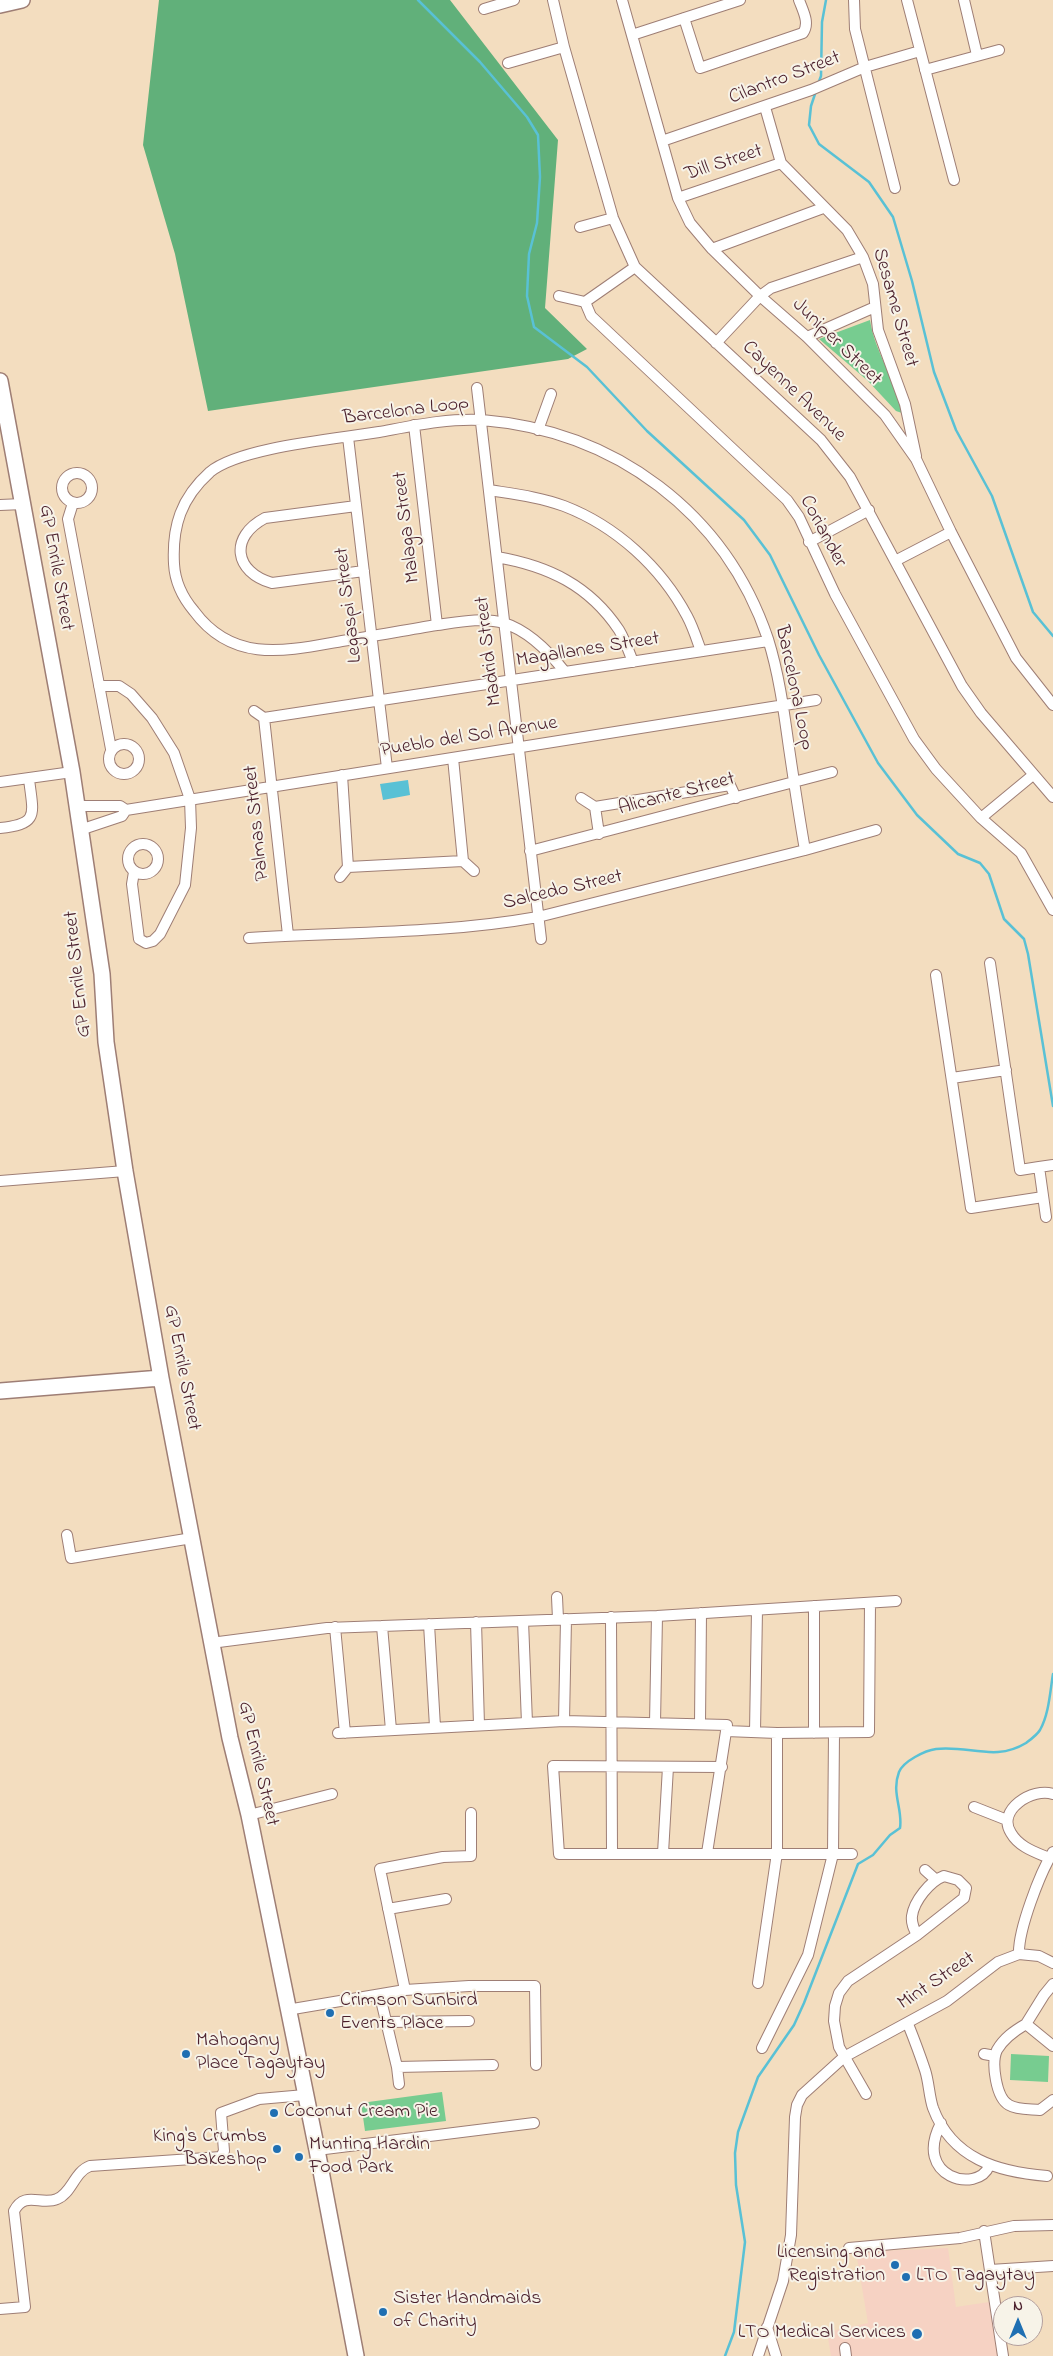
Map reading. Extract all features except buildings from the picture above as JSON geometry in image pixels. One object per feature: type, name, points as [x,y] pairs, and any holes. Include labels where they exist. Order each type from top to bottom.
[{"type":"street","points":[[0,5],[22,0]]},
{"type":"street","points":[[484,9],[514,0]]},
{"type":"street","name":"Cayenne Avenue","points":[[553,0],[564,47],[613,218],[636,267],[821,440],[837,458],[869,510],[962,686],[981,713],[1053,797]]},
{"type":"street","name":"Juniper Street","points":[[622,0],[678,198],[690,223],[760,296],[807,337],[885,415],[916,459],[951,532],[1016,658],[1053,705]]},
{"type":"street","points":[[632,35],[740,0]]},
{"type":"street","points":[[684,18],[700,68],[803,33],[806,29],[806,22],[799,0]]},
{"type":"street","points":[[854,0],[855,29],[895,188]]},
{"type":"street","points":[[907,0],[954,180]]},
{"type":"street","points":[[964,0],[977,55]]},
{"type":"street","points":[[508,62],[564,47]]},
{"type":"street","points":[[925,70],[999,50]]},
{"type":"street","name":"Cilantro Street","points":[[662,141],[811,90],[864,67],[920,51]]},
{"type":"street","name":"Sesame Street","points":[[765,106],[781,163],[823,208],[847,230],[863,257],[872,284],[878,330],[908,413],[916,459]]},
{"type":"street","name":"Dill Street","points":[[678,198],[781,163]]},
{"type":"street","points":[[712,248],[823,208]]},
{"type":"street","points":[[580,227],[613,218]]},
{"type":"street","points":[[716,343],[760,296],[771,288],[863,257]]},
{"type":"street","points":[[559,296],[585,302],[636,267]]},
{"type":"street","name":"Coriander","points":[[585,302],[591,316],[773,485],[799,517],[809,542],[878,675],[914,739],[936,769],[981,818],[1021,853],[1053,910]]},
{"type":"street","points":[[807,337],[875,307]]},
{"type":"street","name":"GP Enrile Street","points":[[0,381],[72,772],[102,974],[106,1042],[125,1171],[161,1378],[211,1643],[230,1738],[249,1815],[287,2010],[317,2150],[356,2356]]},
{"type":"street","name":"Madrid Street","points":[[477,388],[541,939]]},
{"type":"street","points":[[538,430],[551,394]]},
{"type":"street","name":"Barcelona Loop","points":[[504,623],[461,622],[438,624],[284,651],[254,650],[227,641],[203,624],[184,598],[174,572],[172,540],[178,517],[191,493],[212,470],[240,456],[414,426],[481,420],[538,430],[598,449],[645,474],[685,506],[722,549],[749,593],[768,641],[783,706],[805,850]]},
{"type":"street","name":"Malaga Street","points":[[414,426],[438,624]]},
{"type":"street","name":"Legaspi Street","points":[[348,437],[387,768]]},
{"type":"street","points":[[489,490],[522,495],[563,506],[602,525],[636,550],[664,581],[687,616],[701,651]]},
{"type":"street","points":[[73,503],[68,519],[111,749]]},
{"type":"street","points":[[0,505],[23,504]]},
{"type":"street","points":[[356,506],[265,518],[252,525],[245,534],[241,544],[241,557],[246,568],[258,579],[272,583],[364,571]]},
{"type":"street","points":[[809,542],[869,510]]},
{"type":"street","points":[[895,562],[951,532]]},
{"type":"street","points":[[497,557],[528,562],[564,577],[595,600],[619,631],[633,662]]},
{"type":"street","points":[[504,623],[531,637],[555,659],[565,672]]},
{"type":"street","name":"Magallanes Street","points":[[264,718],[768,641]]},
{"type":"street","points":[[100,686],[119,686],[131,694],[152,718],[174,753],[190,800],[191,828],[185,884],[160,934],[153,941],[146,943],[139,939],[132,884],[134,872]]},
{"type":"street","name":"Pueblo del Sol Avenue","points":[[77,806],[120,806],[126,810],[816,700]]},
{"type":"street","points":[[254,711],[264,718]]},
{"type":"street","name":"Palmas Street","points":[[264,718],[288,935]]},
{"type":"street","points":[[453,758],[463,861],[474,871]]},
{"type":"street","points":[[0,782],[29,780],[72,772]]},
{"type":"street","name":"Alicante Street","points":[[530,851],[832,772]]},
{"type":"street","points":[[340,877],[348,867],[342,775]]},
{"type":"street","points":[[981,818],[1033,775]]},
{"type":"street","points":[[0,828],[21,826],[29,820],[32,808],[29,780]]},
{"type":"street","points":[[581,798],[595,808],[730,785],[736,798]]},
{"type":"street","points":[[595,808],[599,834]]},
{"type":"street","name":"Pueblo del Sol Avenue","points":[[80,830],[122,816],[126,810]]},
{"type":"street","name":"Salcedo Street","points":[[249,938],[443,929],[538,917],[805,850],[876,830]]},
{"type":"street","points":[[348,867],[463,861]]},
{"type":"street","points":[[990,963],[1020,1170],[1053,1165]]},
{"type":"street","points":[[936,975],[971,1208],[1043,1197]]},
{"type":"street","points":[[952,1078],[1006,1070]]},
{"type":"street","points":[[1039,1167],[1046,1217]]},
{"type":"street","points":[[0,1181],[125,1171]]},
{"type":"street","points":[[0,1391],[161,1378]]},
{"type":"street","points":[[67,1535],[71,1558],[192,1538]]},
{"type":"street","points":[[557,1597],[562,1619],[564,1720]]},
{"type":"street","points":[[211,1643],[335,1627],[657,1616],[896,1601]]},
{"type":"street","points":[[726,1730],[777,1733],[869,1732],[870,1603]]},
{"type":"street","points":[[814,1606],[814,1733]]},
{"type":"street","points":[[755,1732],[756,1610]]},
{"type":"street","points":[[700,1724],[701,1613]]},
{"type":"street","points":[[655,1723],[657,1616]]},
{"type":"street","points":[[611,1617],[610,1766],[612,1852]]},
{"type":"street","points":[[523,1621],[527,1723]]},
{"type":"street","points":[[476,1622],[479,1725]]},
{"type":"street","points":[[429,1624],[435,1727]]},
{"type":"street","points":[[382,1626],[391,1730]]},
{"type":"street","points":[[335,1627],[342,1733],[564,1720],[727,1725],[722,1767],[707,1853]]},
{"type":"street","points":[[758,1983],[777,1853],[777,1733]]},
{"type":"street","points":[[762,2048],[808,1956],[833,1854],[834,1733]]},
{"type":"street","points":[[722,1767],[553,1766],[559,1854],[612,1852],[852,1854]]},
{"type":"street","points":[[663,1853],[668,1767]]},
{"type":"street","points":[[1053,1794],[1045,1791],[1030,1795],[1008,1813],[1007,1820],[1009,1831],[1018,1842],[1051,1855],[1026,1916],[1019,1941],[1019,1954],[1039,1956],[1053,1963]]},
{"type":"street","points":[[249,1815],[332,1794]]},
{"type":"street","points":[[974,1807],[1007,1820]]},
{"type":"street","points":[[405,1990],[380,1869],[443,1857],[471,1856],[470,1813]]},
{"type":"street","points":[[924,1870],[935,1879]]},
{"type":"street","points":[[866,2094],[839,2047],[834,2021],[835,2006],[839,1993],[848,1981],[917,1935],[964,1898],[966,1888],[958,1880],[944,1876],[935,1879],[928,1885],[912,1914],[912,1925],[917,1935]]},
{"type":"street","points":[[388,1909],[446,1899]]},
{"type":"street","name":"Mint Street","points":[[758,2356],[782,2281],[791,2235],[797,2105],[802,2095],[844,2057],[908,2024],[947,2001],[998,1962],[1019,1954]]},
{"type":"street","points":[[1053,1984],[1026,2024],[1008,2035],[995,2056],[997,2087],[1001,2098],[1009,2105],[1040,2110],[1053,2100]]},
{"type":"street","points":[[287,2010],[380,1996],[405,1990],[469,1986],[535,1986],[536,2065]]},
{"type":"street","points":[[380,1996],[388,2022],[399,2084]]},
{"type":"street","points":[[388,2022],[470,2021]]},
{"type":"street","points":[[908,2024],[926,2072],[933,2107],[941,2123],[959,2147],[989,2166],[1047,2176]]},
{"type":"street","points":[[1026,2024],[1053,2046]]},
{"type":"street","points":[[984,2054],[995,2056]]},
{"type":"street","points":[[397,2067],[493,2065]]},
{"type":"street","points":[[0,2309],[25,2307],[14,2211],[18,2204],[26,2200],[56,2200],[63,2195],[81,2169],[90,2166],[221,2157],[224,2151],[221,2113],[259,2099],[305,2094]]},
{"type":"street","points":[[317,2150],[534,2123]]},
{"type":"street","points":[[941,2123],[934,2136],[932,2146],[939,2174],[967,2180],[978,2178],[987,2172],[989,2166]]},
{"type":"street","points":[[849,2248],[960,2238],[984,2231],[1014,2226],[1053,2225]]},
{"type":"street","points":[[984,2231],[1003,2356]]},
{"type":"street","points":[[990,2270],[1053,2266]]},
{"type":"street","points":[[768,2327],[776,2356]]},
{"type":"shaded area","name":"LTO Tagaytay","points":[[948,2248],[956,2307],[989,2302],[993,2329],[993,2346],[996,2346],[997,2356],[831,2356],[827,2332],[868,2323],[856,2252]]},
{"type":"green space","points":[[159,0],[450,0],[558,140],[545,308],[587,349],[568,359],[208,411],[175,254],[143,145]]},
{"type":"green space","points":[[870,320],[876,344],[895,389],[902,413],[896,411],[868,381],[819,339]]},
{"type":"green space","points":[[1011,2054],[1049,2056],[1048,2082],[1010,2080]]},
{"type":"green space","points":[[442,2092],[446,2121],[365,2131],[361,2103]]},
{"type":"water","points":[[408,780],[410,795],[383,800],[380,784]]},
{"type":"waterway","points":[[418,0],[480,62],[527,117],[538,135],[540,177],[537,223],[529,254],[527,296],[534,327],[587,367],[647,431],[744,520],[770,555],[819,655],[878,763],[917,815],[958,854],[980,863],[989,874],[1004,919],[1024,939],[1053,1106]]},
{"type":"waterway","points":[[818,84],[821,76],[822,22],[826,0]]},
{"type":"waterway","points":[[816,91],[811,106],[809,125],[819,144],[869,182],[893,217],[912,281],[934,372],[956,430],[992,496],[1033,612],[1053,636]]},
{"type":"waterway","points":[[725,2356],[734,2332],[745,2242],[736,2185],[735,2153],[738,2132],[758,2077],[794,2025],[804,2003],[858,1864],[873,1855],[890,1835],[900,1828],[896,1787],[899,1772],[910,1760],[933,1749],[948,1748],[993,1752],[1015,1749],[1026,1743],[1037,1734],[1043,1724],[1049,1703],[1053,1674]]},
{"type":"place","name":"Crimson Sunbird Events Place","points":[[330,2013]]},
{"type":"place","name":"Mahogany Place Tagaytay","points":[[186,2054]]},
{"type":"place","name":"Coconut Cream Pie","points":[[274,2113]]},
{"type":"place","name":"King's Crumbs Bakeshop","points":[[277,2149]]},
{"type":"place","name":"Munting Hardin Food Park","points":[[299,2157]]},
{"type":"place","name":"Licensing and Registration","points":[[895,2265]]},
{"type":"place","name":"LTO Tagaytay","points":[[906,2277]]},
{"type":"place","name":"Sister Handmaids of Charity","points":[[383,2312]]},
{"type":"place","name":"LTO Medical Services","points":[[917,2334]]}]
